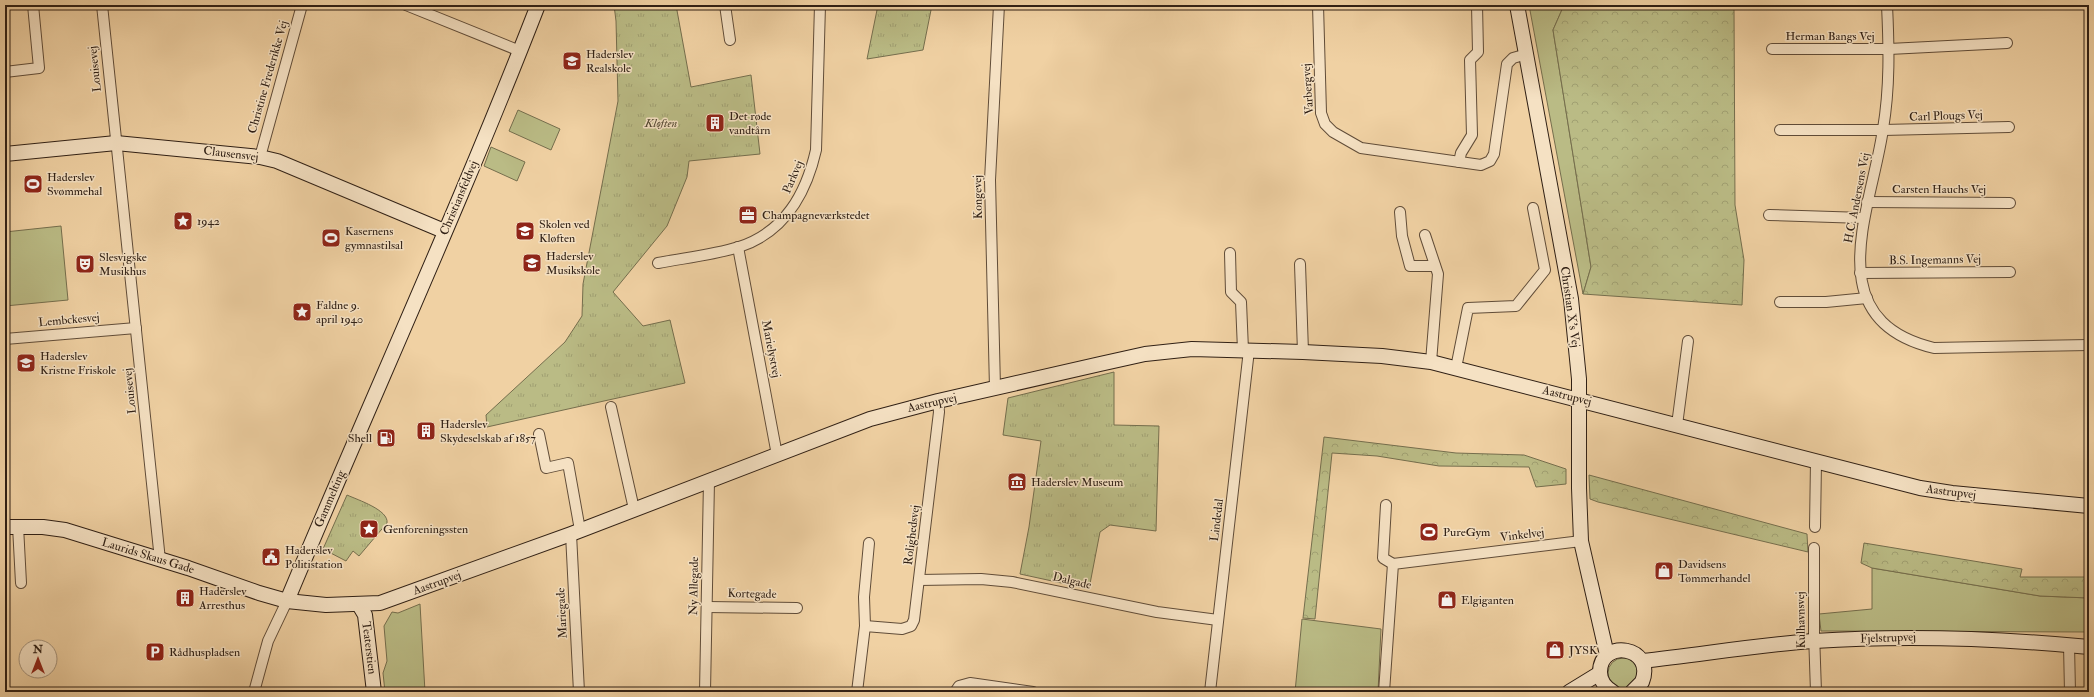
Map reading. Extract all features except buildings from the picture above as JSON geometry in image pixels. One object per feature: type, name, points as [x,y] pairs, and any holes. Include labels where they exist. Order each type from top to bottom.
[{"type":"street","points":[[5,72],[39,68],[33,5]]},
{"type":"street","name":"Louisevej","points":[[102,5],[160,560]]},
{"type":"street","name":"Christine Frederikke Vej","points":[[260,157],[302,5]]},
{"type":"street","points":[[406,5],[520,51]]},
{"type":"street","name":"Christiansfeldvej","points":[[378,391],[538,5]]},
{"type":"street","points":[[725,5],[730,40]]},
{"type":"street","name":"Parkvej","points":[[658,263],[738,247],[760,239],[782,220],[800,197],[811,171],[816,150],[820,5]]},
{"type":"street","name":"Kongevej","points":[[995,388],[990,180],[999,5]]},
{"type":"street","name":"Varbergvej","points":[[1318,5],[1319,90],[1321,113],[1325,124],[1333,132],[1361,148],[1481,165],[1490,161],[1494,154],[1507,64],[1513,58],[1526,54]]},
{"type":"street","points":[[1459,162],[1461,153],[1472,135],[1470,60],[1478,52],[1477,5]]},
{"type":"street","name":"Christian X's Vej","points":[[1517,5],[1570,299],[1577,353],[1582,541],[1607,656]]},
{"type":"street","name":"H.C. Andersens Vej","points":[[1886,5],[1889,49],[1888,91],[1883,130],[1867,202],[1860,243],[1860,274],[1867,298],[1875,312],[1897,333],[1917,344],[1934,348],[2089,345]]},
{"type":"street","name":"Herman Bangs Vej","points":[[1772,49],[1889,49],[2007,43]]},
{"type":"street","name":"Carl Plougs Vej","points":[[1780,130],[1883,130],[2009,127]]},
{"type":"street","name":"Clausensvej","points":[[5,154],[116,143],[260,157],[277,161],[444,231]]},
{"type":"street","name":"Carsten Hauchs Vej","points":[[1867,202],[2010,203]]},
{"type":"street","points":[[1456,368],[1468,308],[1516,306],[1545,270],[1533,208]]},
{"type":"street","points":[[1400,212],[1402,236],[1410,266],[1435,266]]},
{"type":"street","points":[[1770,215],[1864,218]]},
{"type":"street","points":[[1425,235],[1438,274],[1431,362]]},
{"type":"street","name":"Marielystvej","points":[[738,247],[777,455]]},
{"type":"street","points":[[1230,253],[1232,292],[1241,302],[1246,350]]},
{"type":"street","points":[[1300,264],[1303,352]]},
{"type":"street","name":"B.S. Ingemanns Vej","points":[[1860,274],[2010,272]]},
{"type":"street","points":[[1780,302],[1826,302],[1867,298]]},
{"type":"street","name":"Lembckesvej","points":[[5,339],[136,328]]},
{"type":"street","points":[[1677,425],[1688,341]]},
{"type":"street","name":"Aastrupvej","points":[[287,601],[359,605],[380,603],[576,532],[870,419],[938,401],[1145,354],[1192,350],[1303,352],[1382,356],[1431,362],[1578,398],[1816,462],[1918,487],[1945,492],[2089,506]]},
{"type":"street","name":"Lindedal","points":[[1210,692],[1246,350]]},
{"type":"street","name":"Gammelting","points":[[254,692],[268,641],[287,601],[378,391]]},
{"type":"street","name":"Rolighedsvej","points":[[865,626],[902,629],[911,626],[914,620],[939,412],[938,401]]},
{"type":"street","points":[[611,406],[634,509]]},
{"type":"street","points":[[539,434],[546,468],[568,463],[576,532]]},
{"type":"street","points":[[1815,527],[1816,462]]},
{"type":"street","name":"Ny Allegade","points":[[705,692],[709,480]]},
{"type":"street","points":[[1384,692],[1394,564],[1383,558],[1386,505]]},
{"type":"street","points":[[12,527],[21,583]]},
{"type":"street","name":"Laurids Skaus Gade","points":[[12,527],[65,530],[287,601]]},
{"type":"street","name":"Mariegade","points":[[576,532],[579,692]]},
{"type":"street","name":"Vinkelvej","points":[[1394,564],[1582,541]]},
{"type":"street","points":[[857,692],[865,626],[864,597],[869,543]]},
{"type":"street","name":"Kulhavnsvej","points":[[1814,548],[1814,641],[1816,692]]},
{"type":"street","name":"Dalgade","points":[[919,580],[981,579],[1012,582],[1157,612],[1218,620]]},
{"type":"street","name":"Teaterstien","points":[[359,605],[365,615],[374,692]]},
{"type":"street","name":"Kortegade","points":[[707,607],[797,608]]},
{"type":"street","name":"Christian X's Vej","points":[[1598,611],[1620,649]]},
{"type":"street","name":"Fjelstrupvej","points":[[1643,667],[1688,656],[1726,649],[1814,641],[1945,637],[2089,647]]},
{"type":"street","points":[[2069,645],[2070,692]]},
{"type":"street","points":[[1606,683],[1601,664],[1607,656],[1620,649],[1634,653],[1643,667],[1638,690]]},
{"type":"street","points":[[955,692],[959,686],[970,683],[1032,692]]},
{"type":"street","points":[[1568,692],[1606,683]]},
{"type":"street","points":[[1577,692],[1606,683]]},
{"type":"green space","name":"Kløften","points":[[614,5],[676,5],[691,87],[751,75],[760,154],[689,161],[687,177],[667,226],[613,292],[643,326],[670,320],[685,383],[487,427],[486,415],[565,342],[582,316],[583,284],[618,101],[616,21]]},
{"type":"green space","points":[[878,5],[932,5],[923,50],[867,59]]},
{"type":"green space","points":[[1529,5],[1564,5],[1553,30],[1591,267],[1583,294]]},
{"type":"green space","points":[[1564,5],[1702,5],[1734,8],[1735,205],[1744,260],[1742,305],[1583,294],[1591,267],[1553,30]]},
{"type":"green space","points":[[518,110],[560,129],[551,150],[509,131]]},
{"type":"green space","points":[[491,147],[525,162],[517,181],[484,166]]},
{"type":"green space","points":[[61,226],[68,300],[5,306],[5,232]]},
{"type":"green space","points":[[1114,372],[1114,425],[1159,426],[1156,531],[1110,525],[1100,532],[1089,589],[1020,574],[1029,527],[1041,441],[1003,435],[1008,398]]},
{"type":"green space","points":[[1324,437],[1456,453],[1524,455],[1566,469],[1566,484],[1536,487],[1529,467],[1439,466],[1377,456],[1332,453],[1315,619],[1303,618]]},
{"type":"green space","points":[[1589,475],[1807,534],[1808,552],[1598,502],[1590,499]]},
{"type":"green space","points":[[347,495],[378,510],[386,518],[387,523],[359,556],[353,551],[346,561],[323,549]]},
{"type":"green space","points":[[1864,543],[2022,569],[2020,577],[2089,577],[2089,598],[2040,596],[1872,568],[1861,563]]},
{"type":"green space","points":[[1872,568],[2040,596],[2089,598],[2089,632],[1821,631],[1819,614],[1872,609]]},
{"type":"green space","points":[[420,604],[425,692],[385,692],[383,673],[387,661],[384,626],[392,612],[398,613]]},
{"type":"green space","points":[[1302,619],[1381,629],[1378,692],[1295,692]]},
{"type":"green space","points":[[1623,658],[1633,663],[1638,673],[1633,683],[1623,688],[1613,683],[1608,673],[1613,663]]},
{"type":"place","name":"Haderslev Realskole","points":[[572,61]]},
{"type":"place","name":"Det røde vandtårn","points":[[715,123]]},
{"type":"place","name":"Haderslev Svømmehal","points":[[33,184]]},
{"type":"place","name":"Champagneværkstedet","points":[[748,215]]},
{"type":"place","name":"1942","points":[[183,221]]},
{"type":"place","name":"Skolen ved Kløften","points":[[525,231]]},
{"type":"place","name":"Kasernens gymnastilsal","points":[[331,238]]},
{"type":"place","name":"Haderslev Musikskole","points":[[532,263]]},
{"type":"place","name":"Slesvigske Musikhus","points":[[85,264]]},
{"type":"place","name":"Faldne 9. april 1940","points":[[302,312]]},
{"type":"place","name":"Haderslev Kristne Friskole","points":[[26,363]]},
{"type":"place","name":"Haderslev Skydeselskab af 1857","points":[[426,431]]},
{"type":"place","name":"Shell","points":[[386,438]]},
{"type":"place","name":"Haderslev Museum","points":[[1017,482]]},
{"type":"place","name":"Genforeningssten","points":[[369,529]]},
{"type":"place","name":"PureGym","points":[[1429,532]]},
{"type":"place","name":"Haderslev Politistation","points":[[271,557]]},
{"type":"place","name":"Davidsens Tømmerhandel","points":[[1664,571]]},
{"type":"place","name":"Haderslev Arresthus","points":[[185,598]]},
{"type":"place","name":"Elgiganten","points":[[1447,600]]},
{"type":"place","name":"JYSK","points":[[1555,650]]},
{"type":"place","name":"Rådhuspladsen","points":[[155,652]]}]
